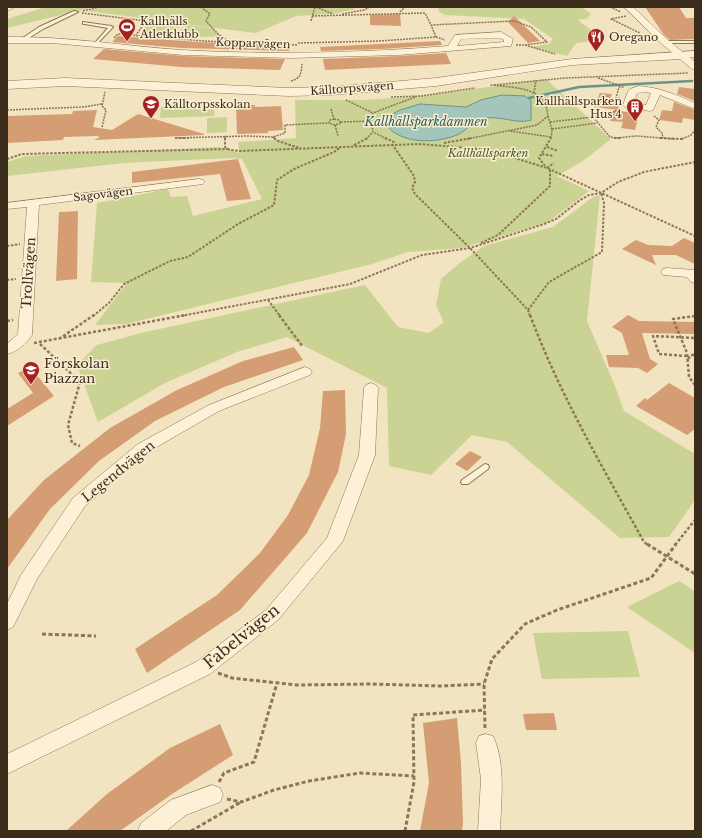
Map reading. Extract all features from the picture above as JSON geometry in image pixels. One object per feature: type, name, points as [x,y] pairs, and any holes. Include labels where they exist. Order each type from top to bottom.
[{"type":"street","points":[[7,9],[11,7]]},
{"type":"street","points":[[628,11],[695,67]]},
{"type":"street","name":"Kopparvägen","points":[[7,40],[101,45],[218,54],[296,56],[381,54],[451,50],[508,44],[510,39],[501,35],[458,37],[451,50]]},
{"type":"street","name":"Källtorpsvägen","points":[[7,85],[65,82],[289,92],[330,91],[436,82],[572,62],[695,54]]},
{"type":"street","points":[[656,92],[650,108],[628,105],[635,89],[647,89],[656,92],[695,106]]},
{"type":"street","name":"Sagovägen","points":[[7,206],[200,182]]},
{"type":"street","name":"Trollvägen","points":[[19,342],[24,335],[33,202]]},
{"type":"street","points":[[667,272],[694,275]]},
{"type":"street","points":[[7,350],[19,342]]},
{"type":"street","name":"Legendvägen","points":[[7,622],[30,574],[79,502],[143,448],[214,408],[305,372]]},
{"type":"street","name":"Fabelvägen","points":[[7,764],[203,668],[272,614],[334,541],[367,455],[371,388]]},
{"type":"street","points":[[486,743],[491,779],[489,831]]},
{"type":"street","points":[[149,831],[179,807],[212,795]]},
{"type":"lane","points":[[22,40],[41,28],[76,12]]},
{"type":"lane","points":[[85,23],[111,27],[101,45]]},
{"type":"lane","points":[[664,42],[695,42]]},
{"type":"lane","points":[[465,482],[485,467]]},
{"type":"path","points":[[76,12],[100,7]]},
{"type":"path","points":[[201,7],[210,14],[206,21],[220,36],[231,42]]},
{"type":"path","points":[[311,21],[315,7],[329,13],[339,15],[364,10],[370,7]]},
{"type":"path","points":[[400,12],[405,7]]},
{"type":"path","points":[[364,10],[370,14]]},
{"type":"path","points":[[628,11],[611,19],[645,35]]},
{"type":"path","points":[[76,12],[146,21],[136,35]]},
{"type":"path","points":[[312,16],[400,12],[425,13]]},
{"type":"path","points":[[101,45],[118,34],[231,42],[298,44],[436,37],[431,25]]},
{"type":"path","points":[[527,47],[558,55]]},
{"type":"path","points":[[301,75],[302,64]]},
{"type":"path","points":[[534,93],[536,80],[535,75]]},
{"type":"path","points":[[595,77],[622,87]]},
{"type":"path","points":[[490,85],[520,89],[534,93],[546,104],[552,129],[551,137],[547,147],[538,158],[547,168]]},
{"type":"path","points":[[102,127],[106,110],[102,104],[106,88]]},
{"type":"path","points":[[397,144],[373,132],[370,121],[373,113],[391,105],[421,96]]},
{"type":"path","points":[[343,99],[373,113]]},
{"type":"path","points":[[7,110],[84,107],[102,104]]},
{"type":"path","points":[[550,122],[593,117],[617,111],[628,105]]},
{"type":"path","points":[[639,106],[637,113],[657,118],[659,121],[656,127],[662,133],[663,138]]},
{"type":"path","points":[[331,109],[334,119],[340,122],[370,121]]},
{"type":"path","points":[[440,144],[537,125],[548,116]]},
{"type":"path","points":[[593,117],[606,133],[614,137],[632,136],[675,139],[688,137],[695,130]]},
{"type":"path","points":[[328,123],[330,120],[334,119]]},
{"type":"path","points":[[175,138],[224,136],[273,137],[285,133],[285,125],[328,123],[335,125],[340,124],[340,122]]},
{"type":"path","points":[[552,129],[597,123]]},
{"type":"path","points":[[335,125],[338,136]]},
{"type":"path","points":[[506,131],[551,137]]},
{"type":"path","points":[[352,146],[369,137],[373,132]]},
{"type":"path","points":[[224,136],[224,144],[228,149]]},
{"type":"path","points":[[273,137],[278,141],[301,149]]},
{"type":"path","points":[[392,144],[414,176],[415,182],[412,188],[415,194],[470,248],[528,310],[543,350],[580,424],[644,542],[695,574]]},
{"type":"path","points":[[7,159],[22,154],[228,149],[240,151],[392,144],[440,144],[474,147],[495,151],[547,168],[695,236]]},
{"type":"path","points":[[58,340],[90,319],[104,307],[124,284],[170,261],[188,257],[238,224],[274,205],[277,180],[294,169],[334,152],[342,147]]},
{"type":"path","points":[[547,147],[558,151]]},
{"type":"path","points":[[542,154],[554,156]]},
{"type":"path","points":[[19,342],[40,343],[58,340],[350,284],[422,255],[470,248],[544,224],[556,219],[580,200],[589,195],[601,193],[618,182],[644,172],[695,162]]},
{"type":"path","points":[[547,168],[554,163]]},
{"type":"path","points":[[470,248],[498,235],[537,200],[550,186],[550,170]]},
{"type":"path","points":[[528,310],[549,282],[602,252],[604,203],[601,193]]},
{"type":"path","points":[[268,300],[303,347]]},
{"type":"path","points":[[695,316],[673,319],[688,357],[687,368],[689,379],[695,385]]},
{"type":"path","points":[[695,338],[653,336],[659,354],[688,357],[695,355]]},
{"type":"path","points":[[40,343],[42,347],[80,382],[68,425],[72,443],[80,446]]},
{"type":"path","points":[[486,743],[484,684],[492,658],[525,624],[557,610],[651,578],[666,556],[695,520]]},
{"type":"path","points":[[42,634],[96,636]]},
{"type":"path","points":[[203,668],[232,678],[297,685],[372,684],[440,686],[484,684]]},
{"type":"path","points":[[241,802],[212,795],[224,773],[254,762],[277,683]]},
{"type":"path","points":[[405,831],[414,776],[413,715],[485,710]]},
{"type":"path","points":[[191,831],[241,802],[274,790],[309,780],[360,773],[414,776]]},
{"type":"green space","points":[[46,7],[94,7],[7,28],[7,19]]},
{"type":"green space","points":[[106,7],[349,7],[356,9],[332,14],[296,16],[256,33],[183,24],[170,36],[141,34],[149,19],[87,11]]},
{"type":"green space","points":[[438,7],[581,7],[591,14],[586,19],[579,19],[580,22],[590,29],[594,41],[576,43],[567,56],[531,47],[549,44],[553,39],[524,19],[445,15],[439,12]]},
{"type":"green space","points":[[186,25],[212,28],[220,36],[204,37],[175,34]]},
{"type":"green space","name":"Kallhällsparken","points":[[546,79],[611,139],[583,161],[557,176],[589,191],[548,222],[462,248],[408,252],[372,264],[126,324],[95,325],[127,283],[91,282],[97,203],[168,189],[171,197],[187,196],[193,216],[262,199],[242,159],[231,158],[123,163],[7,176],[7,162],[26,156],[220,147],[239,153],[238,142],[296,138],[295,100],[363,100],[423,96]]},
{"type":"green space","points":[[215,105],[214,116],[160,118],[161,107]]},
{"type":"green space","points":[[227,117],[227,132],[207,133],[207,118]]},
{"type":"green space","points":[[600,195],[587,321],[624,411],[695,454],[695,500],[669,537],[620,538],[507,442],[472,435],[431,475],[389,466],[387,388],[287,337],[237,352],[165,383],[98,422],[77,365],[97,345],[141,333],[365,285],[398,327],[429,333],[444,322],[436,306],[441,279],[461,262],[484,246],[553,227],[593,197]]},
{"type":"green space","points":[[679,581],[695,591],[695,653],[627,607]]},
{"type":"green space","points":[[628,631],[640,677],[542,679],[533,633]]},
{"type":"water","name":"Kallhällsparkdammen","points":[[502,95],[525,96],[531,100],[531,120],[519,121],[495,118],[482,119],[459,134],[440,140],[430,141],[409,139],[399,135],[391,130],[385,123],[387,117],[400,110],[420,104],[466,107],[481,100]]},
{"type":"building","points":[[645,7],[679,7],[686,18],[695,18],[695,39],[670,40],[664,35]]},
{"type":"building","points":[[400,14],[401,26],[370,25],[370,15]]},
{"type":"building","points":[[514,16],[540,41],[528,43],[508,22]]},
{"type":"building","points":[[118,36],[198,42],[291,46],[289,51],[182,48],[112,42]]},
{"type":"building","points":[[440,41],[442,45],[381,49],[321,51],[320,47]]},
{"type":"building","points":[[104,49],[184,56],[285,59],[280,70],[181,67],[93,59]]},
{"type":"building","points":[[446,53],[451,64],[325,70],[323,59],[399,56]]},
{"type":"building","points":[[679,87],[695,89],[695,101],[677,94]]},
{"type":"building","points":[[600,93],[612,94],[610,99],[621,100],[618,110],[594,107]]},
{"type":"building","points":[[674,102],[695,110],[695,120],[683,118],[682,123],[659,120],[662,110],[672,111]]},
{"type":"building","points":[[255,105],[255,107],[281,106],[283,130],[268,131],[268,133],[237,134],[236,106]]},
{"type":"building","points":[[97,110],[93,127],[112,130],[138,114],[204,135],[94,140],[100,137],[64,137],[63,140],[7,143],[7,116],[72,114],[73,111]]},
{"type":"building","name":"Kallhällsparken Hus 4","points":[[614,110],[639,114],[635,130],[621,128],[623,122],[610,121]]},
{"type":"building","points":[[238,159],[251,199],[227,201],[220,174],[132,183],[132,172]]},
{"type":"building","points":[[78,211],[77,279],[56,281],[59,212]]},
{"type":"building","points":[[684,238],[695,243],[695,264],[676,255],[652,255],[656,265],[622,249],[636,240],[648,245],[672,246]]},
{"type":"building","points":[[628,315],[639,321],[695,322],[695,334],[642,333],[650,359],[658,364],[647,373],[638,368],[609,367],[606,355],[629,355],[622,333],[612,327]]},
{"type":"building","points":[[294,347],[303,360],[224,387],[155,421],[99,461],[50,509],[7,569],[7,520],[44,480],[110,428],[177,390],[243,361]]},
{"type":"building","points":[[30,367],[54,396],[7,426],[7,409],[33,393],[18,373]]},
{"type":"building","points":[[669,383],[695,398],[695,429],[687,435],[636,406],[645,398],[647,400]]},
{"type":"building","points":[[345,390],[346,434],[338,472],[307,533],[240,610],[147,673],[135,649],[217,595],[260,553],[288,515],[309,475],[320,428],[323,391]]},
{"type":"building","points":[[470,451],[482,457],[467,471],[455,464]]},
{"type":"building","points":[[554,713],[557,730],[526,730],[523,714]]},
{"type":"building","points":[[457,718],[461,763],[462,831],[420,831],[429,783],[423,723]]},
{"type":"building","points":[[220,724],[233,755],[172,794],[120,831],[66,831],[107,794],[170,748]]},
{"type":"waterway","points":[[529,98],[579,87],[692,81]]},
{"type":"place","name":"Kallhälls Atletklubb","points":[[127,42]]},
{"type":"place","name":"Oregano","points":[[596,52]]},
{"type":"place","name":"Källtorpsskolan","points":[[151,119]]},
{"type":"place","name":"Kallhällsparken Hus 4","points":[[635,122]]},
{"type":"place","name":"Förskolan Piazzan","points":[[31,385]]}]
